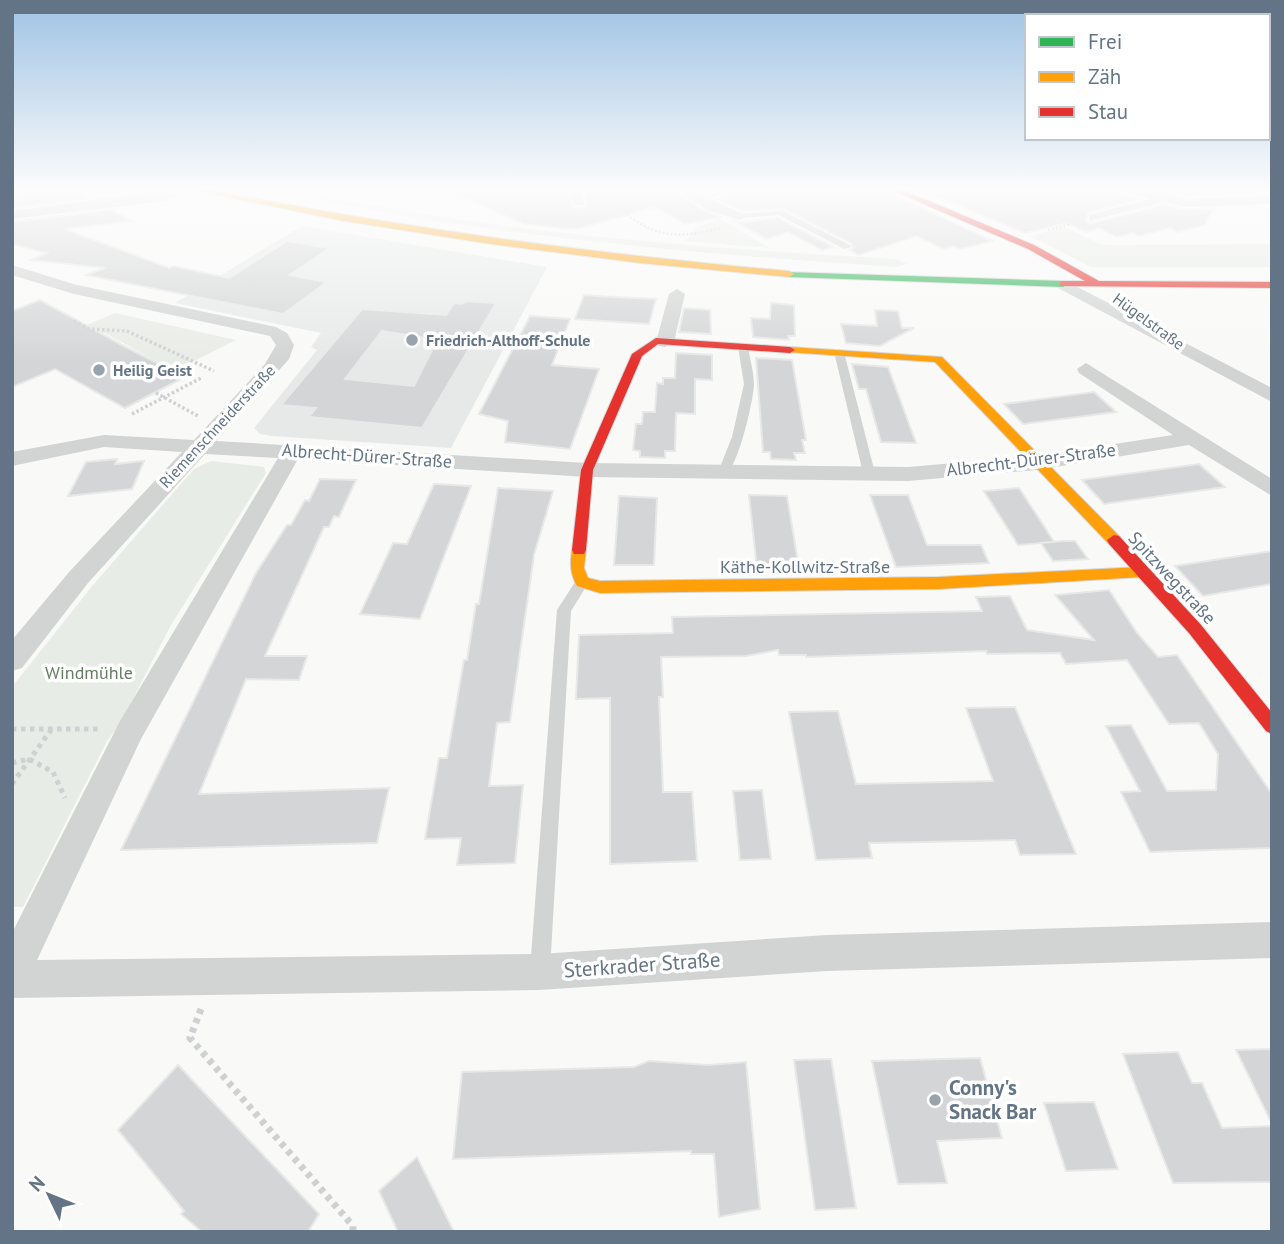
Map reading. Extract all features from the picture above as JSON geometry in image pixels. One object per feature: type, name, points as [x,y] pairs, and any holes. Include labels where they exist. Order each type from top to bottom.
[{"type":"street","points":[[543,248],[632,260],[887,280],[1064,285],[1272,285]]},
{"type":"street","name":"Hügelstraße","points":[[1016,248],[1064,285],[1115,316],[1190,350],[1272,396]]},
{"type":"street","name":"Hügelstraße","points":[[1029,248],[1058,260],[1099,285],[1190,350]]},
{"type":"street","name":"Riemenschneiderstraße","points":[[12,270],[74,289],[276,332],[284,338],[284,353],[196,446],[79,577],[12,660]]},
{"type":"street","points":[[582,582],[577,568],[587,470],[637,355],[656,341],[665,342],[677,295]]},
{"type":"street","name":"Spitzwegstraße","points":[[665,342],[938,359],[1142,572],[1228,667],[1272,726]]},
{"type":"street","points":[[1086,369],[1272,489]]},
{"type":"street","name":"Albrecht-Dürer-Straße","points":[[12,459],[104,441],[587,470],[908,474],[1037,463],[1192,438]]},
{"type":"street","points":[[12,972],[130,730],[292,452]]},
{"type":"street","name":"Käthe-Kollwitz-Straße","points":[[582,582],[600,587],[863,587],[1019,582],[1142,572]]},
{"type":"street","name":"Sterkrader Straße","points":[[12,979],[539,972],[827,953],[1272,940]]},
{"type":"lane","points":[[724,472],[738,436],[749,384],[743,347]]},
{"type":"lane","points":[[839,352],[869,473]]},
{"type":"lane","points":[[539,972],[564,610],[582,582]]},
{"type":"path","points":[[74,321],[89,329],[127,331],[214,371]]},
{"type":"path","points":[[132,414],[203,377]]},
{"type":"path","points":[[156,393],[193,414],[218,424]]},
{"type":"path","points":[[12,729],[130,730]]},
{"type":"path","points":[[12,784],[52,729]]},
{"type":"path","points":[[12,763],[29,759],[53,772],[78,837]]},
{"type":"path","points":[[213,976],[190,1038],[353,1226],[352,1232]]},
{"type":"shaded area","name":"Friedrich-Althoff-Schule","points":[[266,248],[434,248],[547,267],[451,448],[260,434],[254,428],[317,350],[311,347],[321,333],[175,303]]},
{"type":"green space","points":[[654,248],[733,248],[896,259],[907,264],[896,267]]},
{"type":"green space","points":[[1054,248],[1272,248],[1272,267],[1091,267]]},
{"type":"green space","points":[[115,313],[236,340],[174,371],[105,333],[86,342],[77,329]]},
{"type":"green space","name":"Windmühle","points":[[211,461],[264,467],[266,473],[171,625],[120,724],[107,741],[23,907],[12,907],[12,687],[93,585],[194,469]]},
{"type":"building","points":[[28,248],[115,248],[169,268],[173,266],[229,278],[276,248],[330,248],[290,275],[327,282],[283,314],[86,275],[105,268],[31,260],[47,253]]},
{"type":"building","points":[[853,248],[880,248],[859,255],[850,250]]},
{"type":"building","points":[[584,295],[656,299],[649,324],[575,319]]},
{"type":"building","points":[[40,300],[185,377],[125,408],[55,369],[12,387],[12,311]]},
{"type":"building","points":[[466,301],[496,303],[422,428],[309,417],[316,408],[281,405],[362,309],[446,315],[454,303],[462,304]],"holes":[[[382,331],[437,340],[414,386],[345,379]]]},
{"type":"building","points":[[771,303],[794,305],[795,336],[788,336],[789,340],[753,337],[751,318],[770,319]]},
{"type":"building","points":[[684,308],[710,310],[711,334],[679,332]]},
{"type":"building","points":[[875,310],[898,311],[902,328],[914,328],[880,346],[846,343],[841,324],[877,326]]},
{"type":"building","points":[[530,316],[570,319],[552,365],[599,369],[570,449],[505,442],[508,421],[479,414]]},
{"type":"building","points":[[676,353],[712,355],[712,380],[695,379],[695,414],[676,413],[675,451],[665,451],[665,458],[640,457],[640,451],[633,450],[636,424],[642,424],[643,412],[655,412],[657,383],[663,384],[663,378],[675,378]]},
{"type":"building","points":[[756,358],[792,360],[806,440],[802,440],[805,453],[794,453],[796,460],[771,459],[770,452],[763,452]]},
{"type":"building","points":[[852,364],[888,367],[916,443],[881,442],[866,389],[859,389]]},
{"type":"building","points":[[1094,392],[1116,412],[1023,424],[1004,404]]},
{"type":"building","points":[[117,459],[115,464],[144,461],[132,489],[68,496],[86,462]]},
{"type":"building","points":[[1199,464],[1225,487],[1104,504],[1082,480]]},
{"type":"building","points":[[320,479],[356,480],[339,517],[334,516],[329,527],[324,527],[265,656],[307,656],[299,680],[246,679],[199,794],[389,788],[377,843],[121,850],[256,573],[287,525],[291,525],[305,500],[309,501]]},
{"type":"building","points":[[434,484],[471,486],[420,619],[360,614],[393,543],[407,544]]},
{"type":"building","points":[[498,488],[553,491],[534,555],[510,722],[497,723],[489,786],[523,785],[515,863],[457,865],[461,838],[425,839],[439,758],[447,758],[464,660],[467,660],[476,604],[479,604]]},
{"type":"building","points":[[1019,488],[1054,542],[1018,545],[984,491]]},
{"type":"building","points":[[749,495],[787,496],[799,568],[757,569]]},
{"type":"building","points":[[870,495],[908,495],[927,545],[981,545],[989,563],[896,567]]},
{"type":"building","points":[[619,496],[657,498],[654,565],[614,565]]},
{"type":"building","points":[[1075,541],[1088,559],[1053,561],[1041,543]]},
{"type":"building","points":[[1272,551],[1272,584],[1203,596],[1175,566]]},
{"type":"building","points":[[1109,590],[1137,633],[1158,657],[1177,655],[1272,794],[1272,848],[1150,852],[1121,792],[1140,791],[1106,726],[1131,725],[1167,791],[1216,790],[1218,754],[1199,723],[1169,724],[1127,660],[1066,664],[1060,653],[987,654],[986,651],[806,657],[779,655],[778,650],[746,656],[661,657],[663,697],[659,697],[663,792],[692,792],[697,861],[610,864],[610,698],[576,699],[579,635],[673,633],[672,617],[982,611],[976,597],[1010,596],[1027,630],[1094,640],[1055,595]]},
{"type":"building","points":[[1015,707],[1076,854],[1020,855],[1015,840],[869,843],[872,858],[816,860],[789,712],[838,711],[856,784],[993,781],[966,708]]},
{"type":"building","points":[[762,790],[771,859],[740,860],[733,791]]},
{"type":"building","points":[[1272,1049],[1272,1124],[1236,1050]]},
{"type":"building","points":[[1178,1052],[1192,1083],[1202,1083],[1222,1128],[1272,1126],[1272,1182],[1173,1183],[1123,1054]]},
{"type":"building","name":"Conny's Snack Bar","points":[[980,1058],[1002,1138],[937,1141],[947,1183],[898,1184],[872,1061]]},
{"type":"building","points":[[831,1059],[856,1208],[815,1210],[794,1060]]},
{"type":"building","points":[[649,1061],[708,1065],[746,1062],[760,1209],[719,1217],[714,1154],[691,1154],[691,1151],[453,1159],[462,1072],[634,1067]]},
{"type":"building","points":[[178,1065],[319,1214],[308,1232],[202,1232],[181,1214],[184,1211],[118,1130]]},
{"type":"building","points":[[1094,1102],[1118,1169],[1066,1171],[1044,1103]]},
{"type":"building","points":[[417,1157],[454,1232],[398,1232],[379,1191]]},
{"type":"traffic: fast","points":[[789,274],[1063,284]]},
{"type":"traffic: slow","points":[[543,248],[789,274]]},
{"type":"traffic: slow","points":[[790,350],[938,359],[1114,540]]},
{"type":"traffic: slow","points":[[579,550],[577,568],[582,582],[600,587],[939,583],[1142,572]]},
{"type":"traffic: jam","points":[[1033,248],[1099,285]]},
{"type":"traffic: jam","points":[[1063,284],[1272,285]]},
{"type":"traffic: jam","points":[[579,550],[587,470],[637,354],[656,341],[790,350]]},
{"type":"traffic: jam","points":[[1114,540],[1195,629],[1272,726]]},
{"type":"place","name":"Friedrich-Althoff-Schule","points":[[412,340]]},
{"type":"place","name":"Heilig Geist","points":[[99,370]]},
{"type":"place","name":"Conny's Snack Bar","points":[[935,1100]]}]
